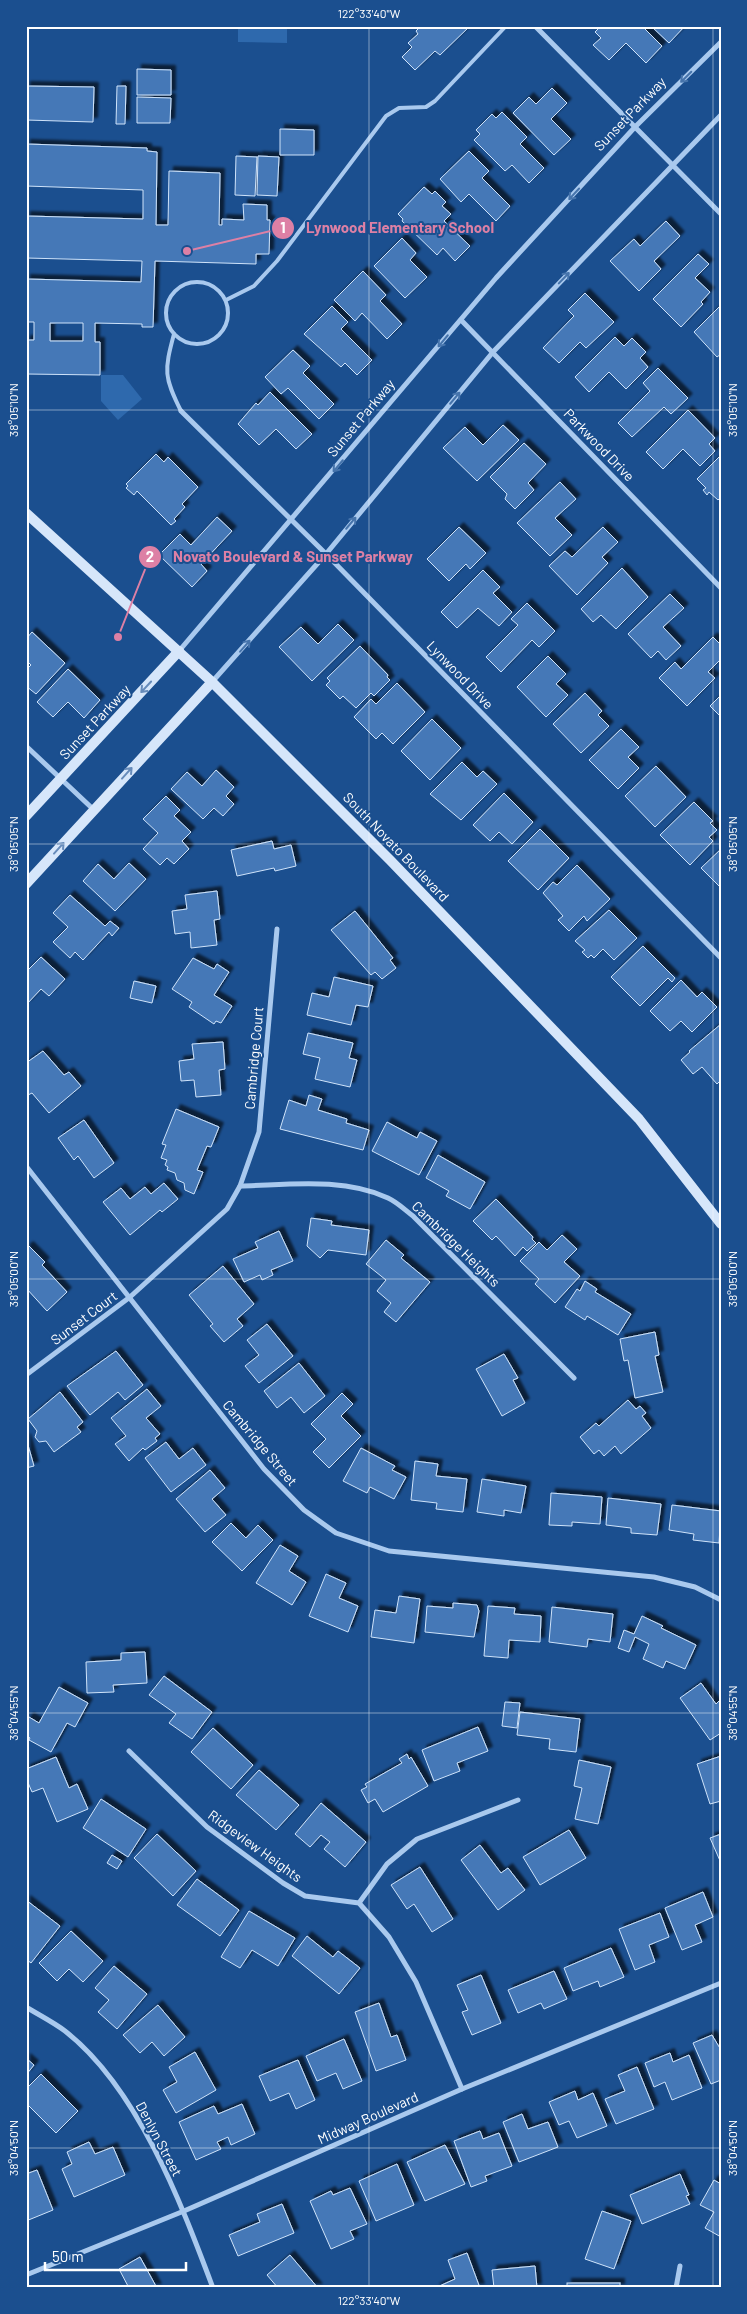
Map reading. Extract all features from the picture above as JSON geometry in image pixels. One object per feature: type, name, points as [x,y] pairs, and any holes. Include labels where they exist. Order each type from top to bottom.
[{"type":"main road","name":"South Novato Boulevard","points":[[26,513],[212,682],[390,860],[639,1119],[721,1224]]},
{"type":"main road","name":"Sunset Parkway","points":[[26,816],[179,651]]},
{"type":"main road","points":[[26,884],[212,682]]},
{"type":"street","points":[[535,26],[721,214]]},
{"type":"street","name":"Sunset Parkway","points":[[179,651],[292,521],[496,278],[635,127],[721,42]]},
{"type":"street","points":[[212,682],[326,554],[493,352],[721,114]]},
{"type":"street","name":"Parkwood Drive","points":[[461,320],[721,588]]},
{"type":"street","name":"Lynwood Drive","points":[[181,411],[326,554],[721,958]]},
{"type":"street","points":[[26,746],[94,810]]},
{"type":"street","name":"Cambridge Court","points":[[240,1186],[259,1132],[277,929]]},
{"type":"street","name":"Cambridge Street","points":[[26,1166],[264,1469],[304,1510],[336,1533],[390,1551],[654,1577],[695,1587],[721,1600]]},
{"type":"street","name":"Cambridge Heights","points":[[240,1186],[325,1184],[355,1187],[388,1198],[413,1216],[574,1378]]},
{"type":"street","points":[[130,1297],[226,1209],[240,1186]]},
{"type":"street","name":"Sunset Court","points":[[26,1375],[130,1297]]},
{"type":"street","name":"Ridgeview Heights","points":[[129,1751],[208,1827],[283,1883],[305,1896],[359,1903]]},
{"type":"street","points":[[462,2089],[416,1982],[390,1937],[359,1903],[388,1864],[417,1839],[518,1800]]},
{"type":"street","name":"Midway Boulevard","points":[[26,2275],[184,2211],[462,2089],[721,1984]]},
{"type":"street","name":"Denlyn Street","points":[[26,2007],[65,2032],[98,2064],[135,2114],[184,2211],[213,2288]]},
{"type":"street","points":[[676,2288],[680,2266]]},
{"type":"lane","points":[[226,300],[254,286],[277,262],[386,116],[399,108],[426,107],[435,101],[506,26]]},
{"type":"lane","points":[[190,282],[201,282],[211,285],[226,300],[228,319],[218,336],[210,341],[191,343],[174,334],[168,325],[166,309],[172,294],[180,286],[190,282]]},
{"type":"lane","points":[[174,334],[167,361],[168,384],[181,411]]},
{"type":"shaded area","points":[[238,26],[287,26],[287,43],[238,42]]},
{"type":"shaded area","points":[[101,375],[123,375],[142,399],[118,420],[101,401]]},
{"type":"building","points":[[421,26],[470,26],[440,55],[435,51],[415,70],[402,57],[412,47],[408,43],[418,34],[416,31]]},
{"type":"building","points":[[601,26],[642,26],[662,46],[646,63],[626,43],[609,60],[593,45],[601,38],[595,32]]},
{"type":"building","points":[[651,26],[685,26],[669,43]]},
{"type":"building","points":[[137,69],[171,70],[171,95],[137,95]]},
{"type":"building","points":[[26,86],[94,87],[93,122],[26,120]]},
{"type":"building","points":[[117,86],[126,86],[125,124],[116,124]]},
{"type":"building","points":[[552,88],[567,103],[551,119],[571,139],[554,155],[513,113],[529,97],[536,104]]},
{"type":"building","points":[[137,97],[171,98],[170,123],[137,123]]},
{"type":"building","points":[[502,112],[527,137],[520,144],[544,168],[529,183],[512,165],[505,171],[474,140],[480,134],[476,130],[492,114],[496,118]]},
{"type":"building","points":[[280,129],[314,130],[314,155],[280,155]]},
{"type":"building","points":[[26,144],[147,148],[147,151],[157,152],[156,225],[168,225],[169,171],[220,173],[219,225],[222,225],[222,219],[244,220],[243,204],[267,205],[267,220],[270,220],[269,254],[256,254],[256,264],[155,261],[153,327],[142,327],[142,324],[95,323],[95,342],[100,342],[100,375],[26,374],[26,340],[34,340],[34,322],[26,322],[26,279],[141,282],[142,261],[26,258],[26,216],[143,219],[143,190],[26,186]],"holes":[[[50,323],[83,323],[83,341],[50,341]]]},
{"type":"building","points":[[469,151],[489,171],[482,178],[510,206],[496,221],[469,194],[461,202],[440,179]]},
{"type":"building","points":[[236,156],[257,157],[255,196],[235,195]]},
{"type":"building","points":[[258,156],[279,157],[277,196],[257,195]]},
{"type":"building","points":[[424,187],[432,194],[435,191],[446,202],[442,206],[451,214],[444,221],[470,246],[455,261],[443,248],[437,255],[402,221],[403,219],[398,214]]},
{"type":"building","points":[[666,221],[680,236],[654,261],[661,269],[639,291],[610,261],[634,239],[640,246]]},
{"type":"building","points":[[402,238],[416,253],[410,260],[427,277],[405,298],[374,266]]},
{"type":"building","points":[[698,254],[709,264],[695,278],[710,292],[701,302],[703,304],[681,327],[653,299]]},
{"type":"building","points":[[363,271],[386,295],[380,301],[402,324],[387,339],[362,313],[355,321],[334,300]]},
{"type":"building","points":[[585,293],[614,322],[586,348],[580,342],[559,363],[543,348],[574,316],[568,310]]},
{"type":"building","points":[[721,305],[721,354],[717,357],[694,332]]},
{"type":"building","points":[[332,306],[348,322],[341,329],[372,360],[357,375],[345,363],[341,367],[304,334]]},
{"type":"building","points":[[615,337],[624,346],[632,338],[646,352],[640,358],[648,367],[626,389],[609,372],[589,392],[575,377]]},
{"type":"building","points":[[293,350],[310,366],[303,373],[334,404],[319,419],[288,388],[281,394],[265,377]]},
{"type":"building","points":[[658,368],[688,398],[671,414],[664,407],[632,437],[618,423],[650,391],[643,383]]},
{"type":"building","points":[[270,392],[312,434],[296,449],[276,429],[259,445],[238,424],[256,403],[258,405]]},
{"type":"building","points":[[688,410],[715,438],[709,444],[715,451],[700,466],[683,449],[663,469],[646,452]]},
{"type":"building","points":[[503,425],[519,440],[477,481],[443,448],[465,427],[483,445]]},
{"type":"building","points":[[524,443],[546,464],[528,483],[534,490],[515,509],[505,499],[507,494],[490,477]]},
{"type":"building","points":[[156,454],[164,462],[168,457],[198,487],[182,504],[185,507],[171,525],[137,491],[134,495],[126,488],[128,486],[126,484]]},
{"type":"building","points":[[721,455],[721,497],[718,500],[709,492],[707,495],[703,490],[706,488],[697,479]]},
{"type":"building","points":[[560,482],[576,499],[555,518],[572,535],[550,556],[517,523]]},
{"type":"building","points":[[217,517],[232,531],[201,564],[207,571],[192,587],[159,555],[180,534],[191,545]]},
{"type":"building","points":[[459,527],[486,553],[470,569],[466,564],[449,581],[427,559]]},
{"type":"building","points":[[603,527],[618,542],[602,557],[608,563],[577,595],[549,566],[565,551],[572,557]]},
{"type":"building","points":[[622,568],[648,597],[616,629],[601,615],[593,622],[581,609]]},
{"type":"building","points":[[483,570],[500,587],[493,593],[512,612],[499,626],[478,608],[457,628],[441,612]]},
{"type":"building","points":[[670,594],[684,608],[663,627],[681,646],[666,660],[658,651],[651,658],[628,634]]},
{"type":"building","points":[[527,603],[555,631],[539,647],[532,640],[501,672],[486,657],[518,625],[511,619]]},
{"type":"building","points":[[338,624],[354,640],[312,681],[279,647],[301,627],[318,644]]},
{"type":"building","points":[[32,632],[65,663],[36,694],[26,686],[26,670],[31,665],[26,660],[26,639]]},
{"type":"building","points":[[713,637],[721,645],[721,659],[708,672],[715,678],[687,706],[659,678],[675,662],[681,669]]},
{"type":"building","points":[[360,646],[388,675],[387,677],[390,680],[374,696],[371,693],[356,708],[343,696],[340,699],[326,685],[330,681],[327,678]]},
{"type":"building","points":[[548,656],[566,674],[556,684],[568,695],[546,717],[517,687]]},
{"type":"building","points":[[68,669],[100,700],[84,718],[68,702],[53,717],[37,702]]},
{"type":"building","points":[[397,683],[425,712],[393,744],[382,733],[376,739],[354,717],[371,699],[376,704]]},
{"type":"building","points":[[585,693],[602,711],[598,715],[609,726],[581,753],[553,724]]},
{"type":"building","points":[[721,695],[721,717],[710,706]]},
{"type":"building","points":[[432,719],[461,748],[430,780],[401,751]]},
{"type":"building","points":[[621,729],[639,747],[628,757],[639,768],[618,789],[589,760]]},
{"type":"building","points":[[462,762],[477,777],[483,771],[497,784],[461,820],[430,794]]},
{"type":"building","points":[[656,766],[686,797],[655,827],[625,796]]},
{"type":"building","points":[[216,770],[234,787],[226,796],[234,804],[223,816],[214,808],[203,819],[171,789],[187,772],[202,786]]},
{"type":"building","points":[[504,793],[533,822],[512,844],[499,832],[490,841],[473,825]]},
{"type":"building","points":[[166,796],[180,810],[174,816],[191,832],[182,841],[189,849],[174,864],[167,858],[160,865],[143,849],[158,833],[143,819]]},
{"type":"building","points":[[694,802],[713,821],[710,823],[717,830],[709,837],[713,841],[690,865],[660,835]]},
{"type":"building","points":[[540,829],[569,858],[538,890],[508,861]]},
{"type":"building","points":[[272,841],[274,849],[291,845],[296,866],[275,871],[274,868],[237,876],[231,850]]},
{"type":"building","points":[[721,849],[721,888],[701,868]]},
{"type":"building","points":[[129,863],[146,879],[115,911],[83,881],[98,864],[114,879]]},
{"type":"building","points":[[577,865],[610,899],[587,921],[584,916],[569,931],[558,920],[563,916],[543,893],[553,882],[557,885]]},
{"type":"building","points":[[217,891],[220,919],[214,920],[217,945],[191,948],[190,932],[175,934],[172,911],[187,909],[185,895]]},
{"type":"building","points":[[70,895],[105,926],[110,921],[119,928],[112,936],[109,932],[83,960],[75,952],[70,958],[53,942],[68,927],[53,913]]},
{"type":"building","points":[[609,910],[637,938],[614,960],[603,949],[594,958],[591,955],[588,958],[582,952],[585,950],[575,941]]},
{"type":"building","points":[[355,911],[393,958],[390,960],[396,968],[382,979],[375,972],[371,975],[331,930]]},
{"type":"building","points":[[643,946],[675,978],[672,982],[668,978],[640,1006],[611,977]]},
{"type":"building","points":[[41,957],[65,979],[49,996],[41,989],[26,1005],[26,972]]},
{"type":"building","points":[[193,958],[214,969],[217,964],[229,972],[214,995],[232,1006],[221,1023],[216,1021],[214,1024],[189,1007],[192,1002],[172,989]]},
{"type":"building","points":[[334,977],[373,986],[368,1007],[356,1005],[351,1025],[307,1015],[312,993],[329,997]]},
{"type":"building","points":[[681,980],[697,997],[702,992],[717,1007],[692,1032],[681,1021],[670,1031],[650,1011]]},
{"type":"building","points":[[134,981],[156,986],[152,1003],[130,998]]},
{"type":"building","points":[[721,1024],[721,1080],[717,1084],[702,1067],[693,1074],[681,1060]]},
{"type":"building","points":[[308,1033],[353,1043],[349,1058],[357,1060],[350,1087],[315,1079],[320,1058],[303,1054]]},
{"type":"building","points":[[223,1042],[225,1069],[219,1070],[221,1095],[196,1097],[194,1080],[181,1081],[179,1061],[194,1059],[192,1044]]},
{"type":"building","points":[[43,1051],[64,1075],[69,1072],[81,1086],[49,1113],[32,1093],[26,1096],[26,1063]]},
{"type":"building","points":[[309,1095],[322,1099],[318,1110],[347,1119],[346,1123],[369,1130],[363,1150],[280,1129],[289,1100],[306,1106]]},
{"type":"building","points":[[176,1109],[219,1127],[211,1147],[207,1146],[197,1170],[203,1172],[194,1194],[185,1190],[184,1183],[177,1180],[175,1173],[167,1170],[168,1167],[165,1165],[167,1160],[161,1158],[166,1145],[162,1144]]},
{"type":"building","points":[[84,1120],[114,1163],[94,1178],[78,1156],[74,1160],[58,1138]]},
{"type":"building","points":[[387,1122],[417,1138],[420,1132],[437,1141],[419,1175],[372,1151]]},
{"type":"building","points":[[438,1155],[485,1182],[470,1209],[446,1196],[449,1191],[426,1178]]},
{"type":"building","points":[[164,1183],[178,1199],[162,1212],[160,1210],[130,1235],[103,1202],[121,1188],[130,1199],[145,1187],[151,1194]]},
{"type":"building","points":[[496,1199],[533,1237],[532,1239],[536,1243],[527,1251],[523,1247],[515,1256],[496,1236],[492,1240],[473,1221]]},
{"type":"building","points":[[311,1218],[332,1221],[331,1225],[369,1230],[366,1255],[328,1250],[320,1258],[307,1246]]},
{"type":"building","points":[[279,1231],[293,1261],[271,1270],[273,1275],[262,1280],[260,1275],[244,1282],[233,1259],[258,1248],[255,1242]]},
{"type":"building","points":[[562,1235],[577,1249],[564,1262],[580,1276],[555,1303],[535,1284],[539,1279],[520,1261],[539,1242],[547,1250]]},
{"type":"building","points":[[386,1240],[404,1255],[401,1258],[430,1282],[396,1322],[384,1312],[391,1303],[377,1291],[386,1280],[366,1264]]},
{"type":"building","points":[[29,1246],[45,1262],[42,1265],[67,1292],[47,1311],[26,1288],[26,1248]]},
{"type":"building","points":[[223,1266],[254,1304],[237,1319],[243,1326],[224,1342],[210,1326],[213,1324],[189,1295]]},
{"type":"building","points":[[585,1281],[597,1289],[595,1292],[631,1314],[618,1335],[587,1316],[585,1320],[565,1307],[577,1289],[580,1291]]},
{"type":"building","points":[[267,1324],[293,1356],[259,1383],[245,1366],[259,1355],[247,1340]]},
{"type":"building","points":[[655,1332],[659,1355],[655,1356],[663,1392],[635,1398],[628,1360],[624,1361],[620,1339]]},
{"type":"building","points":[[116,1351],[143,1385],[125,1400],[118,1392],[90,1415],[67,1386]]},
{"type":"building","points":[[504,1354],[518,1378],[513,1380],[525,1403],[502,1416],[476,1369]]},
{"type":"building","points":[[299,1363],[325,1396],[304,1413],[291,1397],[277,1408],[264,1391]]},
{"type":"building","points":[[147,1389],[161,1406],[146,1418],[160,1434],[155,1438],[157,1441],[145,1450],[143,1448],[129,1461],[115,1444],[126,1436],[111,1418]]},
{"type":"building","points":[[60,1392],[83,1422],[77,1427],[81,1432],[54,1452],[46,1441],[39,1442],[35,1437],[37,1431],[28,1419]]},
{"type":"building","points":[[342,1393],[353,1404],[341,1416],[361,1436],[329,1468],[313,1452],[326,1439],[311,1424]]},
{"type":"building","points":[[628,1400],[636,1409],[640,1406],[646,1413],[642,1416],[651,1428],[621,1454],[615,1446],[604,1456],[599,1450],[594,1454],[580,1437],[596,1423],[599,1426]]},
{"type":"building","points":[[26,1438],[34,1466],[26,1468]]},
{"type":"building","points":[[166,1442],[179,1459],[193,1448],[206,1465],[171,1492],[145,1458]]},
{"type":"building","points":[[361,1448],[395,1466],[392,1470],[406,1477],[394,1499],[370,1487],[367,1493],[343,1481]]},
{"type":"building","points":[[415,1461],[438,1464],[436,1476],[467,1479],[463,1512],[436,1509],[437,1503],[411,1500]]},
{"type":"building","points":[[210,1470],[225,1488],[212,1499],[226,1515],[205,1532],[176,1499]]},
{"type":"building","points":[[482,1479],[526,1486],[521,1513],[504,1510],[504,1516],[477,1512]]},
{"type":"building","points":[[551,1493],[602,1497],[600,1524],[572,1522],[572,1526],[549,1525]]},
{"type":"building","points":[[608,1498],[661,1504],[657,1535],[631,1533],[631,1528],[606,1525]]},
{"type":"building","points":[[672,1505],[721,1511],[719,1543],[693,1540],[694,1534],[669,1530]]},
{"type":"building","points":[[231,1523],[246,1538],[258,1525],[273,1540],[242,1571],[212,1542]]},
{"type":"building","points":[[280,1545],[298,1556],[289,1571],[306,1582],[292,1605],[256,1583]]},
{"type":"building","points":[[326,1574],[346,1583],[339,1598],[358,1606],[348,1632],[309,1616]]},
{"type":"building","points":[[399,1596],[420,1599],[414,1643],[371,1637],[375,1610],[396,1613]]},
{"type":"building","points":[[453,1603],[477,1605],[479,1611],[474,1637],[425,1632],[427,1606],[453,1608]]},
{"type":"building","points":[[488,1606],[515,1608],[514,1614],[541,1616],[540,1642],[509,1640],[508,1658],[484,1656]]},
{"type":"building","points":[[552,1607],[613,1614],[610,1642],[588,1639],[587,1647],[549,1642]]},
{"type":"building","points":[[642,1616],[663,1626],[661,1628],[696,1645],[685,1669],[666,1661],[663,1668],[643,1659],[649,1644],[635,1637],[629,1652],[618,1648],[624,1630],[634,1634]]},
{"type":"building","points":[[145,1652],[147,1683],[113,1685],[114,1692],[87,1693],[86,1662],[121,1660],[121,1653]]},
{"type":"building","points":[[164,1676],[212,1712],[192,1739],[169,1723],[176,1714],[149,1695]]},
{"type":"building","points":[[701,1683],[716,1704],[719,1701],[721,1703],[721,1733],[710,1740],[680,1698]]},
{"type":"building","points":[[59,1687],[88,1703],[75,1727],[67,1723],[51,1752],[29,1740],[30,1738],[26,1735],[26,1722],[29,1717],[39,1723]]},
{"type":"building","points":[[505,1702],[520,1703],[517,1728],[502,1726]]},
{"type":"building","points":[[520,1712],[580,1719],[576,1752],[549,1749],[550,1739],[517,1735]]},
{"type":"building","points":[[478,1727],[488,1751],[457,1763],[460,1771],[434,1781],[422,1750]]},
{"type":"building","points":[[213,1728],[253,1765],[231,1789],[191,1752]]},
{"type":"building","points":[[407,1754],[409,1759],[411,1757],[428,1786],[383,1812],[375,1799],[368,1803],[361,1790],[367,1787],[365,1784],[402,1763],[399,1759]]},
{"type":"building","points":[[721,1756],[721,1801],[710,1804],[697,1764]]},
{"type":"building","points":[[56,1757],[69,1788],[77,1784],[88,1809],[57,1822],[43,1788],[32,1792],[26,1778],[26,1769]]},
{"type":"building","points":[[579,1760],[611,1767],[598,1824],[575,1819],[582,1788],[574,1786]]},
{"type":"building","points":[[259,1770],[299,1805],[276,1830],[236,1795]]},
{"type":"building","points":[[101,1799],[146,1829],[128,1857],[83,1828]]},
{"type":"building","points":[[321,1803],[366,1842],[345,1867],[324,1849],[330,1842],[321,1835],[310,1847],[295,1834]]},
{"type":"building","points":[[569,1830],[586,1858],[540,1885],[523,1857]]},
{"type":"building","points":[[157,1834],[196,1871],[173,1896],[134,1858]]},
{"type":"building","points":[[721,1834],[721,1863],[710,1838]]},
{"type":"building","points":[[480,1845],[501,1873],[508,1868],[525,1890],[498,1910],[461,1860]]},
{"type":"building","points":[[112,1855],[122,1861],[117,1869],[107,1863]]},
{"type":"building","points":[[420,1867],[453,1919],[432,1932],[414,1904],[407,1909],[391,1885]]},
{"type":"building","points":[[197,1879],[239,1910],[220,1936],[177,1905]]},
{"type":"building","points":[[703,1892],[713,1917],[695,1925],[702,1942],[682,1950],[665,1908]]},
{"type":"building","points":[[26,1900],[60,1926],[31,1963],[26,1959]]},
{"type":"building","points":[[249,1911],[295,1938],[278,1966],[252,1950],[240,1968],[221,1957]]},
{"type":"building","points":[[660,1913],[669,1937],[649,1945],[655,1962],[635,1970],[619,1929]]},
{"type":"building","points":[[71,1931],[103,1961],[83,1982],[69,1969],[57,1981],[39,1963]]},
{"type":"building","points":[[307,1936],[333,1957],[338,1951],[360,1968],[339,1994],[292,1956]]},
{"type":"building","points":[[611,1948],[624,1977],[600,1987],[598,1981],[573,1991],[564,1968]]},
{"type":"building","points":[[114,1966],[147,1994],[117,2029],[98,2012],[109,2000],[95,1988]]},
{"type":"building","points":[[554,1971],[567,1999],[544,2009],[541,2003],[518,2013],[508,1990]]},
{"type":"building","points":[[481,1975],[501,2023],[472,2035],[462,2012],[468,2010],[457,1985]]},
{"type":"building","points":[[379,2003],[391,2037],[397,2035],[406,2060],[376,2071],[355,2012]]},
{"type":"building","points":[[158,2005],[185,2037],[164,2056],[152,2042],[140,2053],[123,2035]]},
{"type":"building","points":[[712,2035],[721,2050],[721,2080],[711,2084],[693,2043]]},
{"type":"building","points":[[344,2039],[362,2081],[343,2089],[336,2073],[317,2081],[306,2056]]},
{"type":"building","points":[[195,2052],[216,2090],[176,2113],[163,2090],[177,2082],[169,2067]]},
{"type":"building","points":[[670,2053],[673,2062],[689,2055],[702,2088],[672,2100],[665,2082],[654,2087],[645,2063]]},
{"type":"building","points":[[26,2058],[34,2065],[26,2075]]},
{"type":"building","points":[[298,2060],[315,2100],[296,2109],[289,2093],[270,2101],[259,2076]]},
{"type":"building","points":[[637,2067],[654,2109],[616,2124],[605,2099],[625,2091],[618,2075]]},
{"type":"building","points":[[41,2074],[78,2111],[56,2133],[26,2103],[26,2089]]},
{"type":"building","points":[[575,2091],[578,2100],[593,2093],[607,2126],[577,2138],[569,2121],[559,2125],[549,2102]]},
{"type":"building","points":[[242,2104],[255,2134],[231,2145],[228,2137],[217,2142],[221,2149],[196,2160],[179,2122],[214,2106],[218,2114]]},
{"type":"building","points":[[522,2114],[528,2129],[548,2122],[558,2147],[519,2162],[503,2122]]},
{"type":"building","points":[[480,2131],[483,2139],[499,2133],[512,2166],[485,2176],[487,2181],[471,2187],[454,2141]]},
{"type":"building","points":[[89,2142],[95,2154],[113,2147],[125,2175],[74,2197],[62,2169],[72,2164],[67,2152]]},
{"type":"building","points":[[445,2145],[465,2184],[425,2201],[407,2162]]},
{"type":"building","points":[[397,2164],[414,2205],[376,2221],[359,2181]]},
{"type":"building","points":[[37,2170],[53,2210],[26,2221],[26,2174]]},
{"type":"building","points":[[680,2174],[689,2195],[686,2196],[690,2204],[642,2224],[630,2195]]},
{"type":"building","points":[[714,2180],[721,2184],[721,2237],[705,2228],[714,2212],[700,2205]]},
{"type":"building","points":[[350,2188],[367,2224],[350,2231],[354,2239],[331,2249],[310,2201],[331,2191],[333,2195]]},
{"type":"building","points":[[282,2204],[294,2233],[238,2256],[229,2235],[260,2222],[257,2214]]},
{"type":"building","points":[[602,2211],[631,2221],[614,2269],[585,2259]]},
{"type":"building","points":[[467,2253],[480,2288],[435,2288],[455,2279],[448,2260]]},
{"type":"building","points":[[290,2255],[318,2288],[278,2288],[267,2275]]},
{"type":"building","points":[[140,2257],[157,2288],[129,2288],[119,2269]]},
{"type":"building","points":[[535,2266],[537,2288],[494,2288],[492,2270]]},
{"type":"building","points":[[567,2283],[620,2283],[620,2288],[567,2288]]},
{"type":"place","name":"Lynwood Elementary School","points":[[187,251]]},
{"type":"place","name":"Novato Boulevard & Sunset Parkway","points":[[118,637]]}]
